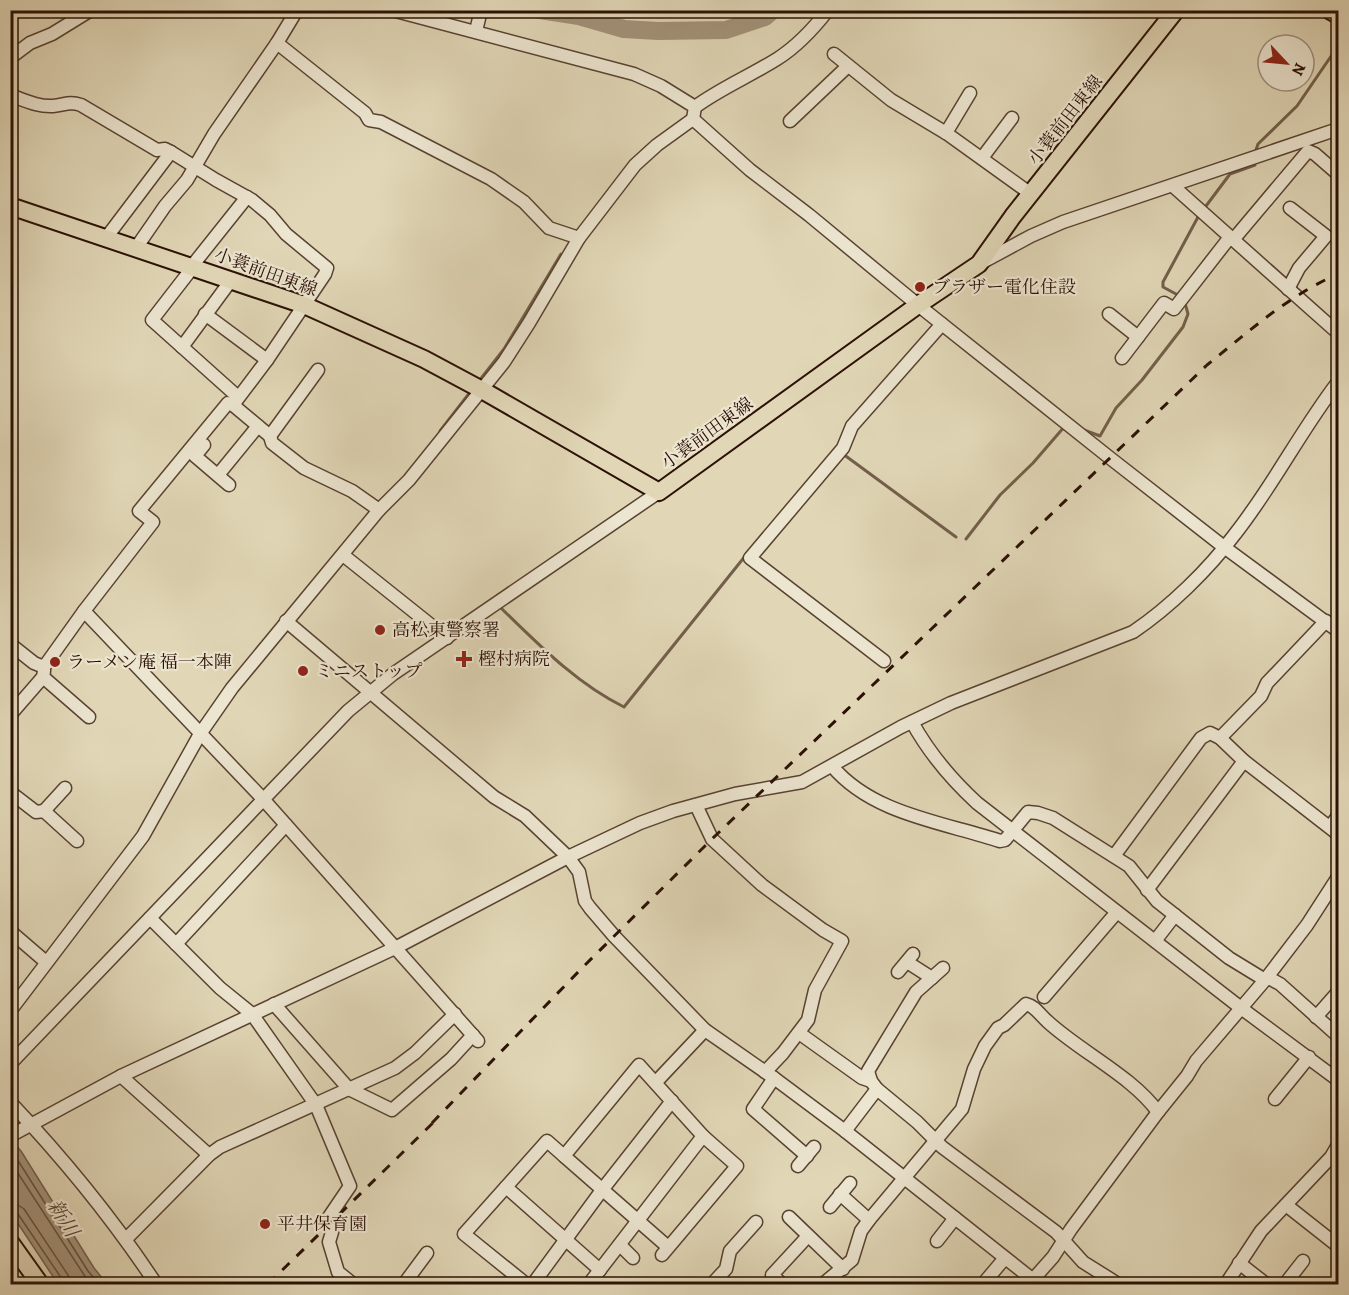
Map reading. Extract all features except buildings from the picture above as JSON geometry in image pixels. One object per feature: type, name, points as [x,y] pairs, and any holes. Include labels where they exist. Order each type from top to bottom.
[{"type":"main road","name":"小蓑前田東線","points":[[10,206],[304,305],[424,359],[659,492],[918,305],[979,264],[1031,194],[1176,10]]},
{"type":"main road","points":[[1329,10],[1338,15]]},
{"type":"main road","points":[[13,1254],[40,1284]]},
{"type":"street","points":[[10,58],[30,43],[52,34],[91,10]]},
{"type":"street","points":[[136,248],[195,167],[213,134],[277,43],[297,10]]},
{"type":"street","points":[[392,10],[634,74],[661,86],[695,107]]},
{"type":"street","points":[[476,31],[481,10]]},
{"type":"street","points":[[10,1011],[143,836],[200,734],[232,688],[379,510],[409,480],[504,362],[579,238],[635,165],[657,145],[693,119],[695,107],[778,58],[802,38],[828,10]]},
{"type":"street","points":[[277,43],[365,112],[369,120],[381,122],[491,179],[524,202],[549,228],[579,238]]},
{"type":"street","points":[[834,54],[891,100],[946,133],[1031,194]]},
{"type":"street","points":[[789,121],[848,66]]},
{"type":"street","points":[[946,133],[969,93]]},
{"type":"street","points":[[10,95],[34,104],[52,106],[72,102],[81,105],[157,150],[165,149],[171,152],[247,197],[270,215],[286,234],[327,268],[267,360],[195,456],[230,485]]},
{"type":"street","points":[[982,159],[1012,118]]},
{"type":"street","points":[[693,119],[750,170],[809,214],[918,305],[1224,547],[1338,631]]},
{"type":"street","points":[[979,264],[1063,222],[1305,146],[1338,129]]},
{"type":"street","points":[[1305,146],[1338,174]]},
{"type":"street","points":[[1122,358],[1164,303],[1174,309],[1305,146]]},
{"type":"street","points":[[106,238],[171,152]]},
{"type":"street","points":[[1173,186],[1338,333]]},
{"type":"street","points":[[247,197],[152,320],[270,436],[272,443],[304,468],[352,492],[379,510]]},
{"type":"street","points":[[1288,289],[1299,268],[1326,236],[1290,208]]},
{"type":"street","points":[[182,347],[232,279]]},
{"type":"street","points":[[206,314],[267,360]]},
{"type":"street","points":[[1109,314],[1138,337]]},
{"type":"street","points":[[884,662],[750,558],[843,448],[852,426],[942,324]]},
{"type":"street","points":[[270,436],[318,370]]},
{"type":"street","points":[[11,1135],[121,1076],[395,948],[567,857],[640,823],[735,794],[802,782],[912,722],[951,704],[1133,632],[1154,618],[1181,594],[1235,534],[1312,417],[1338,382]]},
{"type":"street","points":[[10,715],[44,672],[84,611],[153,522],[139,511],[228,403],[235,403]]},
{"type":"street","points":[[218,475],[258,426]]},
{"type":"street","points":[[10,1064],[348,711],[393,674],[659,492]]},
{"type":"street","points":[[343,555],[447,638]]},
{"type":"street","points":[[84,611],[263,799],[475,1038],[392,1110],[349,1089],[274,1004]]},
{"type":"street","points":[[286,621],[494,797],[525,816],[579,872],[585,901],[590,908],[705,1030],[845,1131],[1034,1283],[1071,1228],[1212,1040],[1266,978],[1307,925],[1338,877]]},
{"type":"street","points":[[1220,738],[1261,696],[1267,683],[1326,621]]},
{"type":"street","points":[[10,644],[44,672],[89,717]]},
{"type":"street","points":[[912,722],[926,747],[962,790],[1241,1008],[1338,1080]]},
{"type":"street","points":[[1114,856],[1201,738],[1210,733],[1220,738],[1244,761],[1334,830],[1338,816]]},
{"type":"street","points":[[1147,890],[1244,761]]},
{"type":"street","points":[[832,766],[845,782],[892,808],[999,841],[1005,840],[1029,812],[1053,818],[1129,866],[1147,890],[1175,915],[1229,958],[1280,984],[1338,1036]]},
{"type":"street","points":[[10,792],[36,812],[44,811],[65,788]]},
{"type":"street","points":[[696,805],[712,839],[762,885],[823,930],[842,941],[815,990],[808,1020],[770,1075],[753,1109],[811,1151],[798,1166]]},
{"type":"street","points":[[44,811],[77,842]]},
{"type":"street","points":[[176,944],[286,825]]},
{"type":"street","points":[[1044,997],[1117,912]]},
{"type":"street","points":[[1155,941],[1175,915]]},
{"type":"street","points":[[150,918],[220,988],[252,1014],[316,1105],[350,1186],[329,1217],[332,1232],[329,1242],[338,1272],[353,1284]]},
{"type":"street","points":[[10,931],[46,962]]},
{"type":"street","points":[[898,972],[910,958],[932,978]]},
{"type":"street","points":[[874,1085],[868,1071],[916,992],[943,968]]},
{"type":"street","points":[[1316,1017],[1338,992]]},
{"type":"street","points":[[823,1284],[852,1260],[861,1231],[869,1220],[962,1109],[972,1077],[986,1046],[998,1028],[1026,1004],[1133,1087],[1158,1112]]},
{"type":"street","points":[[126,1239],[209,1155],[395,1068],[415,1053],[455,1014]]},
{"type":"street","points":[[656,1082],[705,1030]]},
{"type":"street","points":[[799,1033],[874,1085],[917,1122],[935,1141],[1056,1232],[1083,1262],[1118,1284]]},
{"type":"street","points":[[1275,1099],[1309,1057]]},
{"type":"street","points":[[526,1284],[464,1234],[547,1141],[602,1190],[638,1221],[665,1251],[737,1166],[703,1136],[639,1065],[564,1156]]},
{"type":"street","points":[[121,1076],[209,1155]]},
{"type":"street","points":[[845,1131],[874,1085]]},
{"type":"street","points":[[533,1284],[602,1190],[672,1101]]},
{"type":"street","points":[[10,1102],[49,1144],[126,1239],[156,1284]]},
{"type":"street","points":[[589,1284],[703,1136]]},
{"type":"street","points":[[1226,1284],[1261,1231],[1331,1157],[1338,1145]]},
{"type":"street","points":[[830,1207],[850,1183]]},
{"type":"street","points":[[507,1187],[600,1270]]},
{"type":"street","points":[[840,1194],[869,1220]]},
{"type":"street","points":[[1286,1205],[1338,1246]]},
{"type":"street","points":[[789,1217],[843,1269]]},
{"type":"street","points":[[937,1241],[955,1218]]},
{"type":"street","points":[[712,1284],[730,1271],[730,1251],[756,1222]]},
{"type":"street","points":[[782,1284],[772,1275],[808,1236]]},
{"type":"street","points":[[620,1245],[633,1258]]},
{"type":"street","points":[[404,1284],[427,1253]]},
{"type":"street","points":[[983,1284],[1005,1258]]},
{"type":"street","points":[[1285,1284],[1302,1261]]},
{"type":"street","points":[[1239,1263],[1266,1284]]},
{"type":"water","points":[[10,1139],[21,1151],[94,1268],[107,1284],[58,1284],[11,1213]]},
{"type":"waterway","points":[[540,10],[579,16],[624,29],[658,31],[726,30],[765,17],[773,10]]},
{"type":"waterway","points":[[1256,150],[1258,144],[1297,106],[1338,46]]},
{"type":"waterway","points":[[1206,206],[1230,174],[1255,165]]},
{"type":"waterway","points":[[1176,294],[1163,287],[1163,282],[1198,217]]},
{"type":"waterway","points":[[479,381],[504,349],[561,254]]},
{"type":"waterway","points":[[1084,430],[1100,436],[1116,408],[1142,380],[1183,327],[1188,314],[1185,303]]},
{"type":"waterway","points":[[440,431],[471,391]]},
{"type":"waterway","points":[[966,539],[1000,495],[1033,463],[1065,426]]},
{"type":"waterway","points":[[843,454],[956,537]]},
{"type":"waterway","points":[[502,609],[544,650],[574,675],[624,707],[746,555]]},
{"type":"railway","points":[[432,1123],[582,968],[712,839],[1207,365],[1286,303],[1338,274]]},
{"type":"railway","points":[[268,1284],[439,1117]]},
{"type":"place","name":"ブラザー電化住設","points":[[920,287]]},
{"type":"place","name":"高松東警察署","points":[[380,630]]},
{"type":"place","name":"樫村病院","points":[[464,659]]},
{"type":"place","name":"ラーメン庵 福一本陣","points":[[55,662]]},
{"type":"place","name":"ミニストップ","points":[[303,671]]},
{"type":"place","name":"平井保育園","points":[[265,1224]]},
{"type":"water label","name":"新川","points":[[63,1218]]}]
